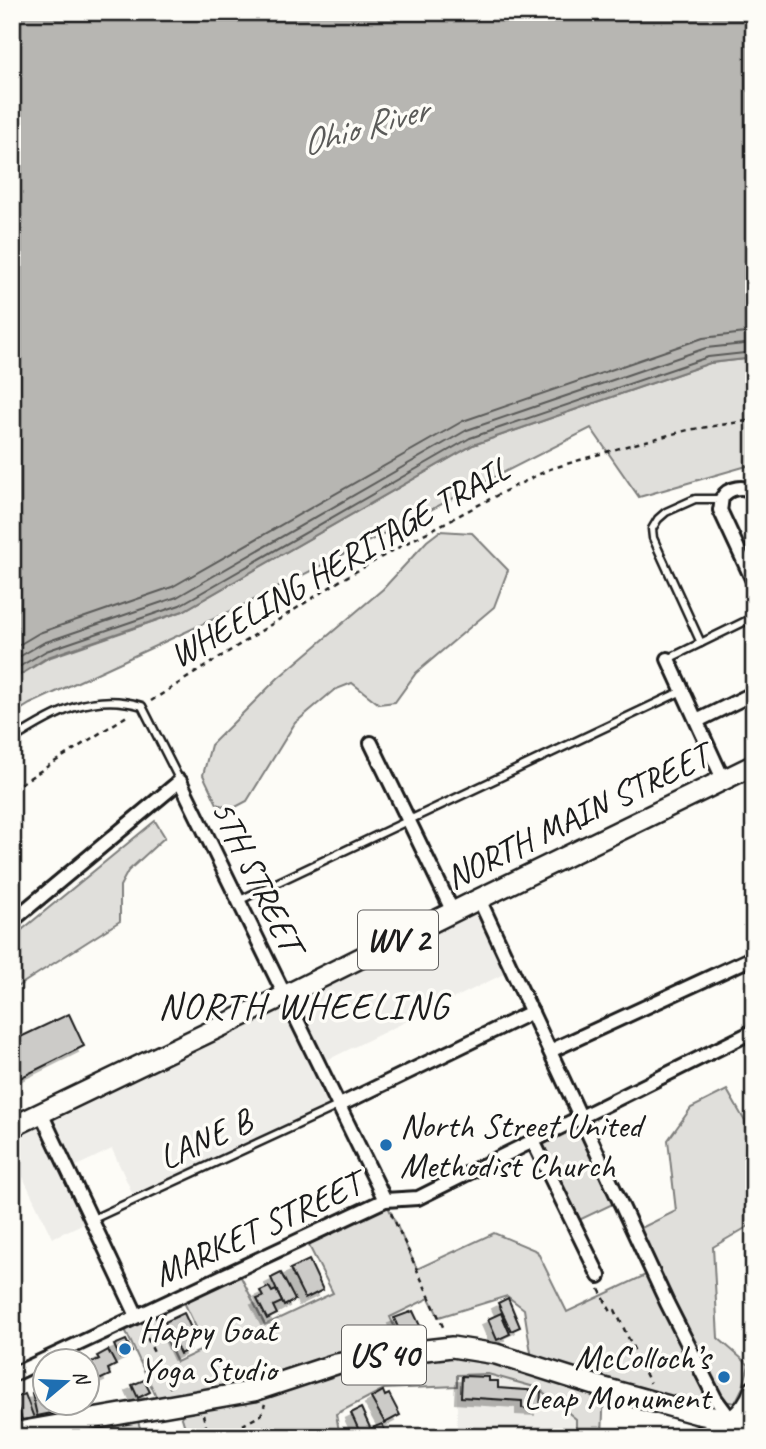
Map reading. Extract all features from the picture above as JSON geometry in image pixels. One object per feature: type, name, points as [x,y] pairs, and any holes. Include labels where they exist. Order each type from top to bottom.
[{"type":"main road","name":"NORTH MAIN STREET","points":[[12,1127],[754,765]]},
{"type":"main road","name":"US 40","points":[[12,1433],[261,1389],[336,1364],[452,1347],[496,1354],[698,1414],[754,1423]]},
{"type":"street","points":[[752,577],[720,510],[722,499],[728,492],[739,487],[754,492]]},
{"type":"street","points":[[668,659],[723,779]]},
{"type":"street","points":[[697,721],[754,694]]},
{"type":"street","points":[[371,743],[453,912]]},
{"type":"street","points":[[12,921],[180,781]]},
{"type":"street","name":"5TH STREET","points":[[180,781],[385,1200]]},
{"type":"street","points":[[479,899],[667,1303],[715,1398],[733,1421]]},
{"type":"street","points":[[550,1051],[750,961]]},
{"type":"street","points":[[340,1105],[532,1012]]},
{"type":"street","name":"MARKET STREET","points":[[12,1375],[385,1200],[418,1198],[754,1031]]},
{"type":"street","points":[[41,1113],[137,1316]]},
{"type":"street","points":[[533,1141],[597,1278]]},
{"type":"street","points":[[698,1437],[733,1421],[751,1400],[754,1390]]},
{"type":"lane","points":[[701,643],[653,538],[652,529],[666,512],[695,499],[722,499]]},
{"type":"lane","points":[[668,659],[754,617]]},
{"type":"lane","points":[[238,901],[682,691]]},
{"type":"lane","points":[[12,740],[60,712],[94,701],[125,701],[142,706],[180,781]]},
{"type":"lane","name":"LANE B","points":[[91,1220],[340,1105]]},
{"type":"path","name":"WHEELING HERITAGE TRAIL","points":[[12,789],[341,580],[550,469],[688,430],[754,421]]},
{"type":"path","points":[[385,1200],[447,1336]]},
{"type":"path","points":[[597,1278],[611,1312],[615,1310],[653,1390]]},
{"type":"path","points":[[137,1316],[173,1393]]},
{"type":"path","points":[[226,1437],[261,1415],[265,1404],[261,1389]]},
{"type":"path","points":[[203,1415],[209,1437]]},
{"type":"shaded area","points":[[754,358],[754,464],[639,497],[591,428],[244,605],[30,704],[12,715],[12,680],[48,658],[183,611],[473,445],[710,363]]},
{"type":"shaded area","points":[[440,531],[472,533],[508,570],[494,607],[416,673],[395,702],[379,704],[352,683],[334,690],[295,723],[247,801],[232,809],[217,804],[203,775],[211,745],[278,678],[383,589],[427,541]]},
{"type":"shaded area","points":[[155,821],[165,837],[128,871],[120,886],[120,921],[12,990],[12,938]]},
{"type":"shaded area","points":[[479,899],[512,970],[319,1064],[340,1105],[135,1199],[112,1149],[68,1170],[91,1220],[52,1238],[12,1154],[12,1127]]},
{"type":"shaded area","points":[[727,1090],[754,1137],[754,1223],[713,1247],[718,1338],[749,1365],[735,1403],[724,1401],[733,1421],[754,1423],[754,1437],[698,1437],[731,1422],[604,1388],[602,1437],[576,1437],[576,1419],[538,1388],[488,1374],[457,1375],[457,1386],[384,1389],[336,1414],[340,1437],[188,1437],[178,1405],[161,1407],[122,1323],[152,1309],[177,1362],[206,1348],[181,1296],[237,1269],[265,1325],[333,1293],[305,1238],[385,1200],[417,1269],[494,1233],[537,1251],[567,1312],[652,1272],[633,1232],[676,1211],[668,1140],[691,1108]],"holes":[[[507,1296],[524,1309],[533,1365],[452,1347],[406,1352],[390,1317],[429,1298],[439,1317]]]},
{"type":"shaded area","points":[[581,1117],[619,1201],[573,1223],[533,1141]]},
{"type":"shaded area","points":[[488,1374],[538,1388],[576,1419],[576,1437],[457,1437],[457,1375]]},
{"type":"shaded area","points":[[135,1412],[143,1437],[16,1437]]},
{"type":"water","name":"Ohio River","points":[[12,12],[754,12],[754,358],[710,363],[473,445],[183,611],[48,657],[12,680]]},
{"type":"building","points":[[69,1014],[84,1046],[12,1082],[12,1041]]},
{"type":"building","points":[[309,1260],[323,1290],[305,1299],[290,1269]]},
{"type":"building","points":[[281,1273],[295,1300],[284,1306],[271,1278]]},
{"type":"building","points":[[269,1287],[272,1292],[276,1290],[282,1302],[273,1306],[277,1314],[267,1319],[257,1299],[263,1297],[260,1291]]},
{"type":"building","points":[[508,1298],[520,1327],[511,1331],[498,1303]]},
{"type":"building","points":[[413,1311],[422,1330],[402,1337],[394,1318]]},
{"type":"building","points":[[184,1313],[196,1339],[188,1343],[190,1349],[180,1354],[165,1322]]},
{"type":"building","points":[[501,1313],[510,1334],[497,1340],[488,1319]]},
{"type":"building","points":[[126,1340],[132,1352],[120,1358],[114,1345]]},
{"type":"building","points":[[108,1350],[116,1365],[108,1369],[110,1375],[102,1379],[102,1353]]},
{"type":"building","points":[[462,1376],[489,1377],[489,1381],[498,1381],[498,1388],[541,1391],[540,1409],[522,1408],[522,1401],[461,1397]]},
{"type":"building","points":[[144,1380],[150,1392],[138,1398],[132,1385]]},
{"type":"building","points":[[383,1391],[385,1396],[389,1394],[400,1415],[385,1423],[371,1398]]},
{"type":"building","points":[[25,1394],[34,1418],[22,1420],[14,1398]]},
{"type":"building","points":[[14,1398],[22,1420],[12,1422],[12,1399]]},
{"type":"building","points":[[361,1408],[373,1434],[366,1437],[362,1437],[351,1413]]},
{"type":"building","points":[[382,1424],[387,1435],[376,1437],[372,1428]]},
{"type":"place","name":"North Street United Methodist Church","points":[[386,1145]]},
{"type":"place","name":"Happy Goat Yoga Studio","points":[[125,1349]]},
{"type":"place","name":"McColloch’s Leap Monument","points":[[724,1377]]},
{"type":"district","name":"NORTH WHEELING","points":[[304,1005]]}]
